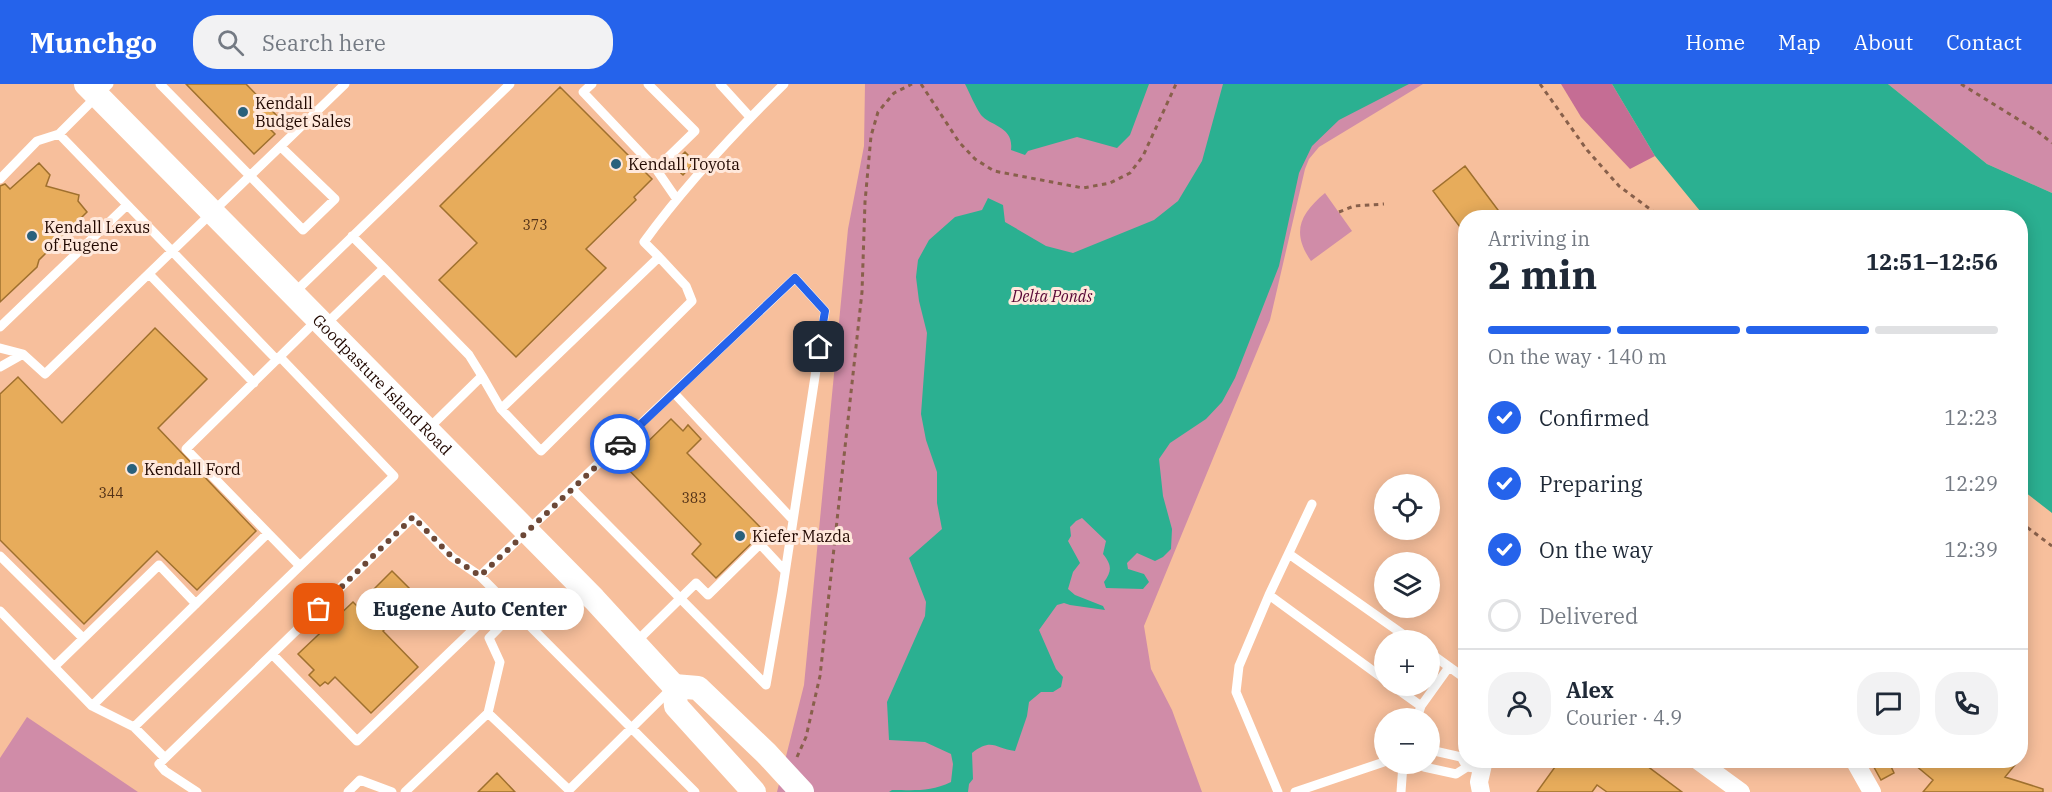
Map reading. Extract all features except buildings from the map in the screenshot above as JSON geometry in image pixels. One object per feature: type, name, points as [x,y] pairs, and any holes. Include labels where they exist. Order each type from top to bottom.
[{"type":"main road","name":"Goodpasture Island Road","points":[[97,87],[213,212],[428,429],[634,643],[674,686],[676,706],[754,792]]},
{"type":"main road","points":[[674,686],[698,688],[766,753],[802,792]]},
{"type":"street","points":[[1478,768],[1481,792]]},
{"type":"street","points":[[1708,768],[1741,792]]},
{"type":"street","points":[[1858,768],[1872,792]]},
{"type":"lane","points":[[160,84],[303,230],[335,199],[281,147]]},
{"type":"lane","points":[[0,348],[23,354],[45,374],[345,84]]},
{"type":"lane","points":[[294,293],[510,84]]},
{"type":"lane","points":[[592,84],[583,92],[657,169],[676,198]]},
{"type":"lane","points":[[648,84],[696,131],[657,169]]},
{"type":"lane","points":[[720,84],[750,117]]},
{"type":"lane","points":[[352,236],[469,355],[501,409],[541,451],[692,301],[686,286],[644,242],[676,198],[750,117],[784,84]]},
{"type":"lane","points":[[0,179],[37,141],[58,134],[97,87]]},
{"type":"lane","points":[[58,134],[394,476],[134,727]]},
{"type":"lane","points":[[0,327],[127,205]]},
{"type":"lane","points":[[501,409],[659,257]]},
{"type":"lane","points":[[300,566],[186,449],[279,358],[384,268]]},
{"type":"lane","points":[[149,274],[254,382]]},
{"type":"lane","points":[[480,576],[795,278],[825,311],[766,685],[573,489]]},
{"type":"lane","points":[[0,368],[23,354]]},
{"type":"lane","points":[[428,429],[482,376]]},
{"type":"lane","points":[[674,393],[793,520]]},
{"type":"lane","points":[[1278,792],[1236,692],[1239,666],[1269,595],[1312,504]]},
{"type":"lane","points":[[197,792],[159,765],[413,517],[452,557],[480,576],[695,792]]},
{"type":"lane","points":[[92,706],[268,533]]},
{"type":"lane","points":[[634,643],[696,583],[708,595],[760,544],[785,571]]},
{"type":"lane","points":[[1289,554],[1397,630]]},
{"type":"lane","points":[[0,556],[83,638]]},
{"type":"lane","points":[[54,667],[159,565],[196,604]]},
{"type":"lane","points":[[1269,595],[1374,672]]},
{"type":"lane","points":[[272,654],[357,741],[504,600]]},
{"type":"lane","points":[[0,611],[92,706],[134,727],[165,758]]},
{"type":"lane","points":[[405,792],[488,713],[500,662],[489,638],[515,611]]},
{"type":"lane","points":[[1440,660],[1458,673]]},
{"type":"lane","points":[[1407,696],[1421,706],[1449,667]]},
{"type":"lane","points":[[488,713],[570,791],[674,686]]},
{"type":"lane","points":[[1440,752],[1458,756]]},
{"type":"lane","points":[[1295,792],[1374,765]]},
{"type":"lane","points":[[1440,770],[1456,774],[1472,768]]},
{"type":"lane","points":[[1401,792],[1402,774]]},
{"type":"lane","points":[[348,792],[360,780],[392,792]]},
{"type":"path","points":[[796,758],[806,737],[820,676],[862,292],[865,202],[871,135],[878,112],[894,93],[912,84]]},
{"type":"path","points":[[921,84],[959,142],[975,159],[994,171],[1083,188],[1110,183],[1130,173],[1143,156],[1176,84]]},
{"type":"path","points":[[1540,84],[1587,150],[1619,186],[1651,210]]},
{"type":"path","points":[[1961,84],[2037,130],[2052,143]]},
{"type":"path","points":[[1339,212],[1354,206],[1384,204]]},
{"type":"path","points":[[2028,528],[2052,546]]},
{"type":"green space","name":"Delta Ponds","points":[[865,84],[1423,84],[1319,147],[1309,159],[1270,320],[1144,626],[1151,669],[1172,710],[1202,792],[777,792],[804,685],[848,229],[864,146]]},
{"type":"green space","points":[[1888,84],[2052,84],[2052,193],[1987,164]]},
{"type":"green space","points":[[1325,193],[1352,231],[1311,261],[1301,241],[1301,224],[1309,208]]},
{"type":"green space","points":[[27,717],[138,792],[0,792],[0,758]]},
{"type":"shaded area","points":[[1561,84],[1612,84],[1655,156],[1630,169],[1581,117]]},
{"type":"water","points":[[965,84],[1149,84],[1130,135],[1117,148],[1077,137],[1028,151],[1025,155],[1011,150],[1011,142],[1005,131],[981,115]]},
{"type":"water","points":[[1223,84],[1409,84],[1339,120],[1312,146],[1299,173],[1279,266],[1235,378],[1222,402],[1206,419],[1170,443],[1159,459],[1163,496],[1172,529],[1171,549],[1155,561],[1137,553],[1127,563],[1128,569],[1144,574],[1149,582],[1143,589],[1106,588],[1104,582],[1110,568],[1103,554],[1106,541],[1082,518],[1076,521],[1070,527],[1071,536],[1068,541],[1080,563],[1073,572],[1068,589],[1075,595],[1103,606],[1105,610],[1064,603],[1057,605],[1039,630],[1056,669],[1063,677],[1061,687],[1053,692],[1041,692],[1029,702],[1027,716],[1015,751],[989,745],[972,753],[973,779],[969,784],[968,792],[889,792],[929,789],[951,782],[953,764],[951,754],[925,742],[889,740],[887,702],[925,616],[926,602],[909,558],[942,529],[937,503],[937,472],[926,440],[921,414],[927,333],[916,277],[918,260],[929,240],[955,217],[982,210],[988,198],[1003,205],[1005,222],[1046,246],[1073,253],[1154,220],[1178,201],[1202,161]]},
{"type":"water","points":[[1612,84],[1888,84],[1987,164],[2052,193],[2052,513],[2028,494],[2028,210],[1699,210],[1655,156]]},
{"type":"way so far","points":[[319,609],[413,517],[452,557],[480,576],[620,444]]},
{"type":"place","name":"Kendall Budget Sales","points":[[243,112]]},
{"type":"place","name":"Kendall Toyota","points":[[616,164]]},
{"type":"place","name":"Kendall Lexus of Eugene","points":[[32,236]]},
{"type":"place","name":"Kendall Ford","points":[[132,469]]},
{"type":"place","name":"Kiefer Mazda","points":[[740,536]]},
{"type":"place","name":"Eugene Auto Center","points":[[319,609]]},
{"type":"route","points":[[620,444],[795,278],[825,311],[819,347]]}]
